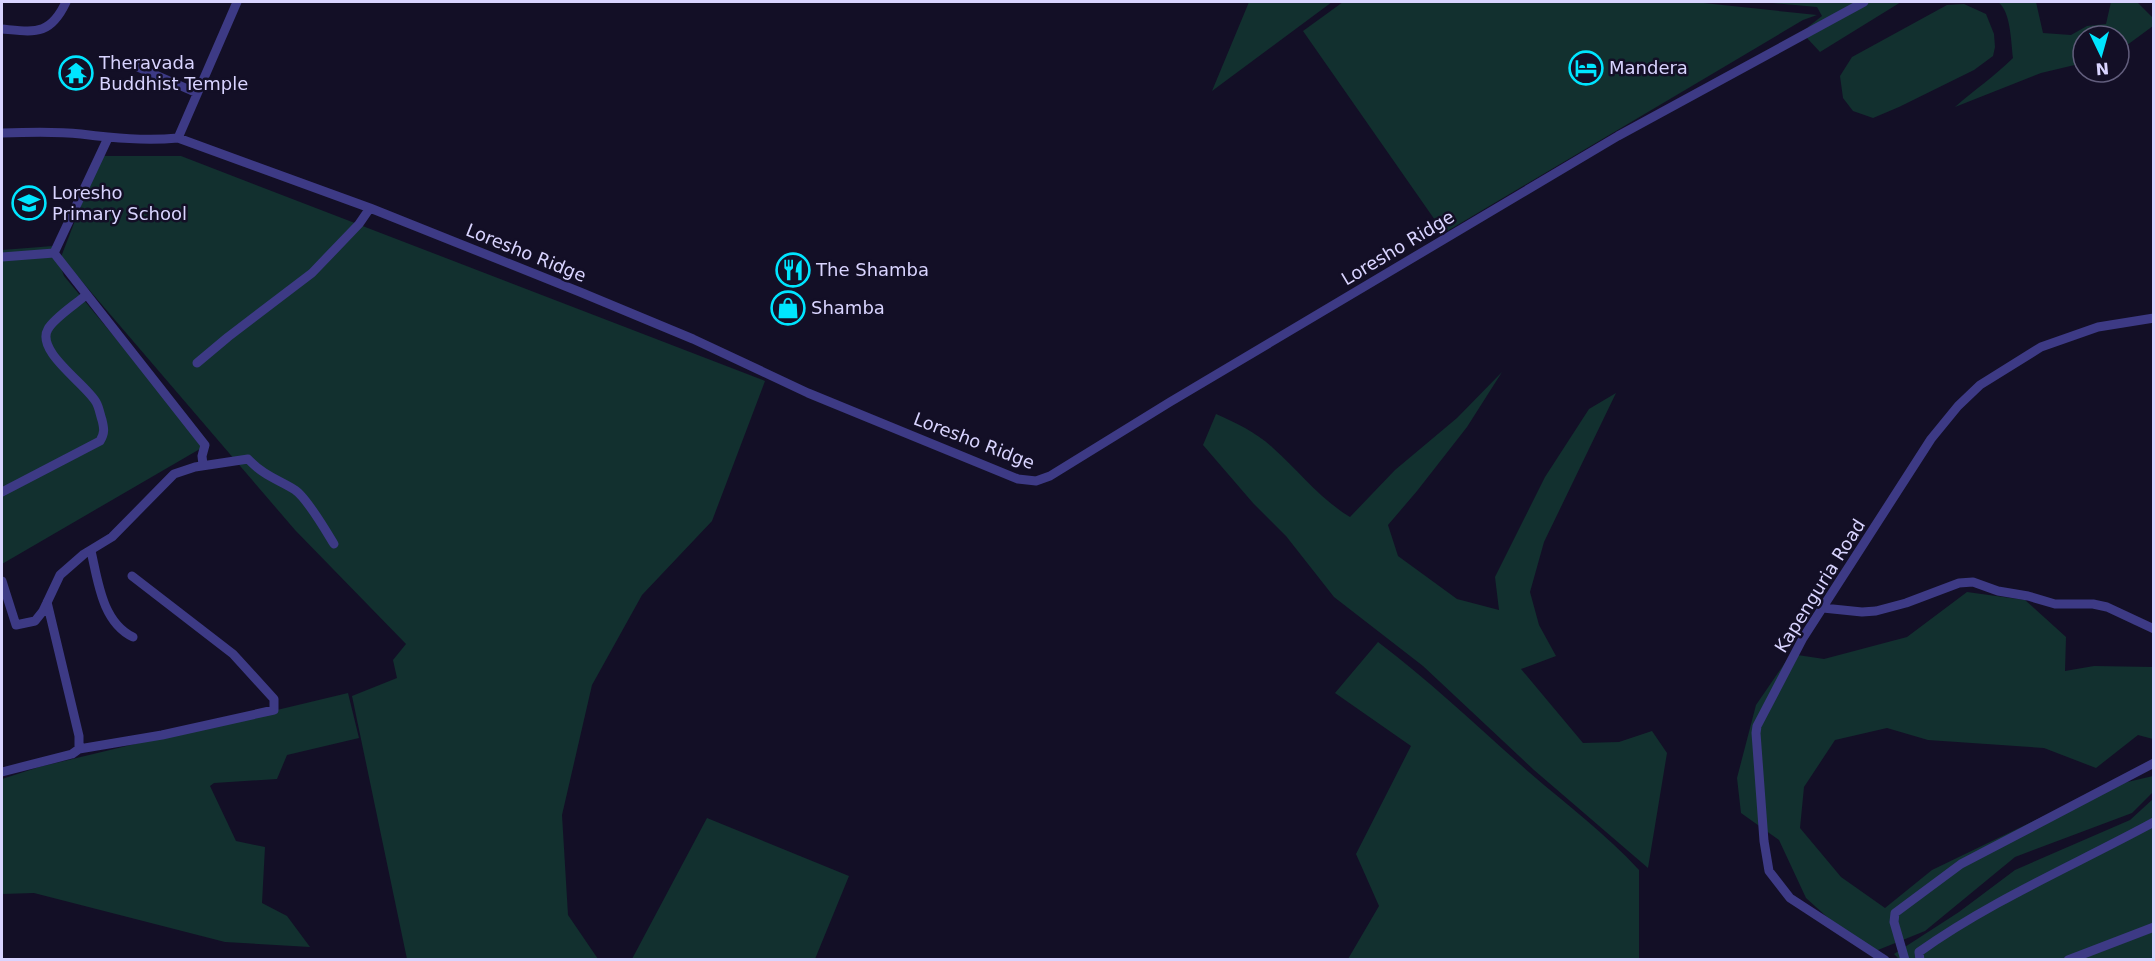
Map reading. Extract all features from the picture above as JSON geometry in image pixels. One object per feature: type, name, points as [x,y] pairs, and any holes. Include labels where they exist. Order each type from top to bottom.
[{"type":"street","points":[[2,29],[27,31],[51,26],[66,2]]},
{"type":"street","points":[[178,138],[237,2]]},
{"type":"street","name":"Loresho Ridge","points":[[2,133],[58,133],[157,140],[178,138],[370,208],[676,332],[808,393],[1017,478],[1036,482],[1050,476],[1170,402],[1618,136],[1864,2]]},
{"type":"street","points":[[126,62],[197,93]]},
{"type":"street","points":[[54,253],[108,138]]},
{"type":"street","points":[[197,363],[312,273],[359,224],[370,208]]},
{"type":"street","points":[[2,257],[54,253]]},
{"type":"street","points":[[54,253],[205,445],[202,456],[204,465]]},
{"type":"street","points":[[2,492],[100,441],[104,435],[96,402],[54,355],[46,344],[45,337],[48,328],[86,295]]},
{"type":"street","name":"Kapenguria Road","points":[[1886,960],[1790,897],[1769,870],[1760,800],[1757,726],[1803,638],[1931,439],[1958,406],[1980,385],[2041,347],[2098,327],[2154,318]]},
{"type":"street","points":[[2,581],[16,625],[35,621],[60,575],[74,561],[112,537],[174,474],[204,465],[248,459],[260,472],[296,491],[305,500],[334,544]]},
{"type":"street","points":[[91,551],[101,593],[114,623],[125,634],[132,637]]},
{"type":"street","points":[[2,772],[72,754],[79,749],[162,735],[274,710],[274,699],[233,654],[132,576]]},
{"type":"street","points":[[1823,608],[1876,612],[1959,583],[1973,582],[1998,591],[2055,604],[2093,604],[2107,607],[2154,628]]},
{"type":"street","points":[[47,602],[79,736],[79,749]]},
{"type":"street","points":[[1905,960],[1894,922],[1895,912],[1961,864],[2154,763]]},
{"type":"street","points":[[1920,960],[1919,952],[1952,928],[2154,822]]},
{"type":"street","points":[[2068,960],[2154,927]]},
{"type":"green space","points":[[1249,2],[1332,2],[1212,91]]},
{"type":"green space","points":[[1343,2],[1694,2],[1817,15],[1803,20],[1444,233],[1303,31]]},
{"type":"green space","points":[[1762,2],[1901,2],[1820,52],[1807,38],[1808,27],[1822,16],[1817,7]]},
{"type":"green space","points":[[1998,2],[2036,2],[2043,33],[2071,35],[2071,66],[2041,73],[1955,107],[2013,58],[2008,20]]},
{"type":"green space","points":[[2111,2],[2137,2],[2153,18],[2153,26],[2131,42],[2131,24],[2106,24]]},
{"type":"green space","points":[[1964,4],[1986,14],[1994,34],[1993,56],[1974,70],[1873,118],[1853,111],[1843,98],[1840,76],[1852,57],[1947,5]]},
{"type":"green space","points":[[100,156],[181,156],[765,381],[712,521],[642,595],[592,685],[562,815],[568,915],[598,959],[407,959],[352,696],[397,678],[393,660],[406,644],[295,530],[61,257]]},
{"type":"green space","points":[[53,246],[64,276],[205,446],[2,564],[2,250]]},
{"type":"green space","points":[[1502,372],[1467,427],[1388,525],[1398,556],[1457,599],[1499,610],[1495,577],[1545,477],[1589,409],[1616,393],[1544,542],[1530,592],[1539,625],[1556,656],[1521,669],[1583,743],[1619,742],[1652,731],[1667,753],[1648,868],[1534,770],[1423,666],[1334,597],[1286,536],[1253,503],[1203,445],[1216,414],[1231,421],[1266,442],[1319,493],[1350,517],[1395,470],[1457,418]]},
{"type":"green space","points":[[1967,592],[2025,600],[2066,637],[2065,671],[2094,666],[2153,667],[2153,739],[2138,735],[2096,768],[2044,748],[1928,740],[1887,728],[1835,740],[1804,787],[1800,828],[1841,877],[1885,908],[1932,870],[2102,788],[2153,776],[2153,792],[2132,813],[2015,857],[1925,931],[1868,954],[1806,898],[1779,840],[1741,813],[1737,778],[1756,705],[1791,654],[1824,659],[1907,637]]},
{"type":"green space","points":[[1378,642],[1436,689],[1600,832],[1639,870],[1639,959],[1348,959],[1379,906],[1356,854],[1411,746],[1335,693]]},
{"type":"green space","points":[[348,693],[359,738],[287,755],[277,779],[214,783],[210,786],[236,841],[265,847],[262,903],[287,916],[310,947],[225,942],[34,893],[2,894],[2,779],[39,767]]},
{"type":"green space","points":[[2153,799],[2153,959],[1900,960],[1894,954],[1959,912],[2015,870],[2130,820]]},
{"type":"green space","points":[[707,818],[849,876],[815,959],[632,959]]},
{"type":"place","name":"Mandera","points":[[1586,68]]},
{"type":"place","name":"Theravada Buddhist Temple","points":[[76,73]]},
{"type":"place","name":"Loresho Primary School","points":[[29,203]]},
{"type":"place","name":"The Shamba","points":[[793,270]]},
{"type":"place","name":"Shamba","points":[[788,308]]}]
